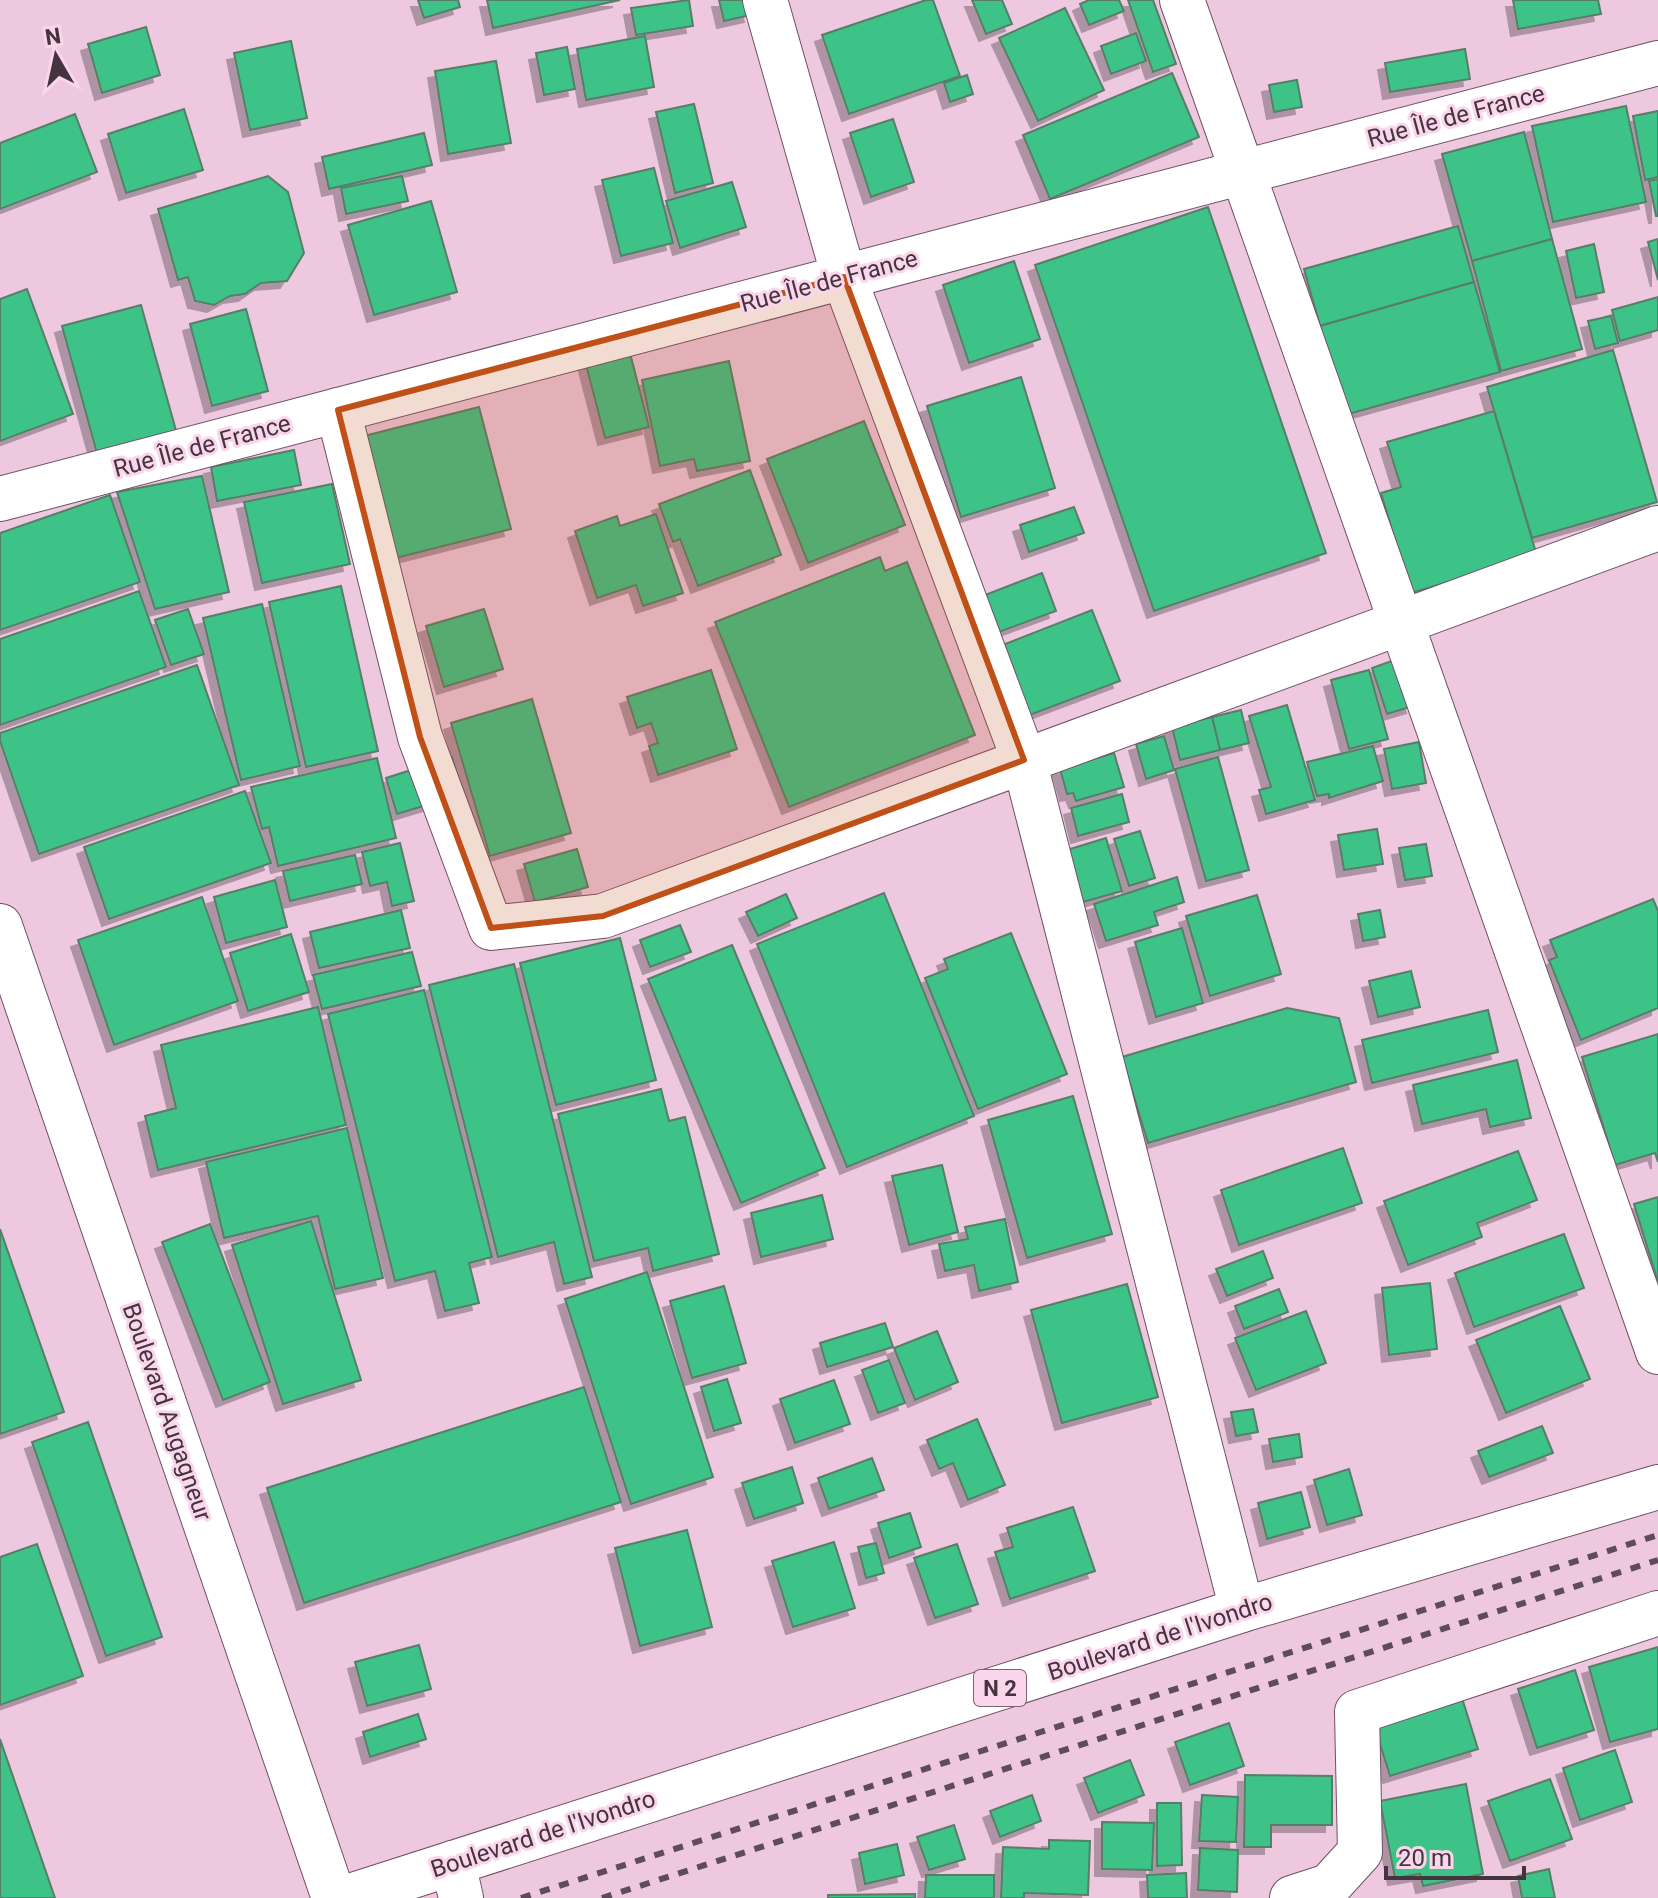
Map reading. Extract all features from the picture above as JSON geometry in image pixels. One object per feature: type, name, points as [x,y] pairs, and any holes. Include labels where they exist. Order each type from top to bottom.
[{"type":"street","points":[[765,0],[844,277],[1024,760],[1242,1610]]},
{"type":"street","points":[[1182,0],[1658,1352]]},
{"type":"street","name":"Rue Île de France","points":[[0,499],[1658,63]]},
{"type":"street","points":[[338,410],[420,737],[491,928],[603,916],[1658,528]]},
{"type":"street","name":"Boulevard Augagneur","points":[[0,926],[334,1898]]},
{"type":"street","name":"Boulevard de l'Ivondro","points":[[344,1898],[457,1880],[1242,1610],[1658,1487]]},
{"type":"street","points":[[1292,1898],[1329,1886],[1360,1852],[1357,1712],[1658,1613]]},
{"type":"highlighted area","points":[[844,277],[1024,760],[603,916],[491,928],[420,737],[338,410]]},
{"type":"building","points":[[418,0],[458,0],[460,7],[424,18]]},
{"type":"building","points":[[487,0],[620,0],[493,28]]},
{"type":"building","points":[[689,0],[693,26],[636,35],[631,8]]},
{"type":"building","points":[[719,0],[746,0],[751,15],[724,21]]},
{"type":"building","points":[[933,0],[960,76],[849,114],[822,35]]},
{"type":"building","points":[[972,0],[1002,0],[1012,24],[986,34]]},
{"type":"building","points":[[1089,0],[1119,0],[1124,11],[1089,25],[1080,4]]},
{"type":"building","points":[[1128,0],[1153,0],[1176,64],[1153,72]]},
{"type":"building","points":[[1513,0],[1598,0],[1601,14],[1518,29]]},
{"type":"building","points":[[1065,8],[1104,90],[1038,121],[999,38]]},
{"type":"building","points":[[146,27],[160,75],[102,93],[88,44]]},
{"type":"building","points":[[1136,33],[1146,61],[1111,74],[1101,46]]},
{"type":"building","points":[[645,36],[654,87],[586,100],[577,49]]},
{"type":"building","points":[[291,41],[307,118],[250,130],[234,53]]},
{"type":"building","points":[[567,47],[575,89],[544,95],[536,53]]},
{"type":"building","points":[[1465,49],[1470,79],[1390,92],[1385,63]]},
{"type":"building","points":[[496,61],[511,143],[448,154],[435,71]]},
{"type":"building","points":[[1172,73],[1199,137],[1050,199],[1023,135]]},
{"type":"building","points":[[967,75],[973,94],[950,102],[944,83]]},
{"type":"building","points":[[1297,80],[1302,107],[1274,112],[1269,85]]},
{"type":"building","points":[[694,104],[713,183],[675,193],[656,112]]},
{"type":"building","points":[[1626,106],[1646,202],[1553,222],[1532,126]]},
{"type":"building","points":[[184,109],[203,170],[126,193],[108,134]]},
{"type":"building","points":[[1658,111],[1658,177],[1645,180],[1633,116]]},
{"type":"building","points":[[75,114],[97,172],[0,209],[0,143]]},
{"type":"building","points":[[893,119],[914,182],[871,197],[850,133]]},
{"type":"building","points":[[1524,132],[1552,239],[1472,261],[1442,154]]},
{"type":"building","points":[[424,133],[432,165],[329,189],[322,157]]},
{"type":"building","points":[[654,168],[673,243],[621,256],[602,180]]},
{"type":"building","points":[[268,176],[288,192],[304,253],[287,281],[261,283],[245,294],[230,296],[214,305],[195,301],[188,277],[178,280],[158,209]]},
{"type":"building","points":[[402,176],[408,201],[346,214],[341,188]]},
{"type":"building","points":[[1658,179],[1658,216],[1656,216],[1649,181]]},
{"type":"building","points":[[732,182],[746,227],[680,248],[666,201]]},
{"type":"building","points":[[431,201],[457,292],[374,315],[348,225]]},
{"type":"building","points":[[1208,207],[1326,553],[1154,611],[1035,265]]},
{"type":"building","points":[[1458,226],[1474,282],[1320,326],[1304,269]]},
{"type":"building","points":[[1552,239],[1582,349],[1501,371],[1472,261]]},
{"type":"building","points":[[1658,239],[1658,280],[1648,242]]},
{"type":"building","points":[[1594,244],[1604,292],[1576,298],[1566,251]]},
{"type":"building","points":[[1014,261],[1040,339],[969,363],[943,285]]},
{"type":"building","points":[[1474,282],[1500,372],[1345,415],[1320,326]]},
{"type":"building","points":[[27,289],[73,414],[0,441],[0,299]]},
{"type":"building","points":[[1658,297],[1658,330],[1620,341],[1612,310]]},
{"type":"building","points":[[141,305],[177,434],[98,457],[62,326]]},
{"type":"building","points":[[246,309],[268,391],[212,406],[190,324]]},
{"type":"building","points":[[1611,316],[1618,343],[1595,349],[1588,321]]},
{"type":"building","points":[[629,349],[649,427],[605,438],[585,361]]},
{"type":"building","points":[[1613,350],[1657,502],[1532,538],[1487,387]]},
{"type":"building","points":[[729,361],[750,461],[697,471],[694,459],[660,466],[642,380]]},
{"type":"building","points":[[1021,377],[1055,488],[961,517],[927,406]]},
{"type":"building","points":[[479,407],[511,529],[392,559],[360,437]]},
{"type":"building","points":[[1494,411],[1537,556],[1411,593],[1381,493],[1401,487],[1387,442]]},
{"type":"building","points":[[864,421],[905,525],[808,563],[767,459]]},
{"type":"building","points":[[294,450],[301,485],[217,501],[211,467]]},
{"type":"building","points":[[750,470],[781,555],[698,586],[680,539],[673,542],[659,504]]},
{"type":"building","points":[[202,476],[229,592],[155,609],[117,492]]},
{"type":"building","points":[[332,484],[350,564],[262,583],[244,502]]},
{"type":"building","points":[[110,495],[140,582],[0,630],[0,533]]},
{"type":"building","points":[[1074,507],[1084,533],[1029,552],[1020,525]]},
{"type":"building","points":[[656,514],[683,593],[643,606],[636,585],[597,598],[575,531],[617,516],[620,526]]},
{"type":"building","points":[[880,557],[885,571],[907,562],[975,735],[789,807],[715,622]]},
{"type":"building","points":[[1042,573],[1056,611],[999,632],[985,595]]},
{"type":"building","points":[[341,586],[378,751],[306,767],[269,602]]},
{"type":"building","points":[[139,591],[166,667],[0,725],[0,639]]},
{"type":"building","points":[[262,604],[300,766],[241,780],[203,618]]},
{"type":"building","points":[[188,609],[204,654],[171,665],[155,620]]},
{"type":"building","points":[[484,609],[503,669],[444,687],[426,626]]},
{"type":"building","points":[[1092,610],[1120,681],[1027,716],[1000,646]]},
{"type":"building","points":[[1397,659],[1413,706],[1387,714],[1372,668]]},
{"type":"building","points":[[197,665],[239,785],[39,854],[0,741],[0,733]]},
{"type":"building","points":[[711,670],[737,749],[658,775],[649,746],[658,743],[651,723],[637,728],[627,697]]},
{"type":"building","points":[[1369,670],[1388,739],[1349,749],[1331,680]]},
{"type":"building","points":[[532,699],[571,833],[490,856],[451,723]]},
{"type":"building","points":[[1287,705],[1315,800],[1266,814],[1259,790],[1271,787],[1249,716]]},
{"type":"building","points":[[1241,710],[1249,743],[1220,750],[1212,717]]},
{"type":"building","points":[[1212,717],[1220,750],[1180,760],[1172,727]]},
{"type":"building","points":[[1164,736],[1174,770],[1146,779],[1136,744]]},
{"type":"building","points":[[1419,742],[1426,783],[1392,789],[1384,749]]},
{"type":"building","points":[[1373,746],[1383,781],[1329,798],[1329,794],[1317,796],[1307,762]]},
{"type":"building","points":[[1114,753],[1124,787],[1076,801],[1073,793],[1067,794],[1060,769]]},
{"type":"building","points":[[452,757],[463,794],[397,814],[386,778]]},
{"type":"building","points":[[1218,757],[1249,870],[1206,881],[1175,769]]},
{"type":"building","points":[[377,758],[396,838],[278,866],[269,827],[262,829],[251,787]]},
{"type":"building","points":[[245,791],[271,863],[109,919],[84,847]]},
{"type":"building","points":[[1122,794],[1129,822],[1078,836],[1071,808]]},
{"type":"building","points":[[1377,829],[1383,864],[1344,870],[1338,835]]},
{"type":"building","points":[[1140,831],[1155,878],[1129,886],[1114,839]]},
{"type":"building","points":[[1106,838],[1122,891],[1083,902],[1067,850]]},
{"type":"building","points":[[400,843],[414,901],[392,906],[387,882],[370,886],[362,852]]},
{"type":"building","points":[[1426,844],[1432,876],[1405,880],[1399,848]]},
{"type":"building","points":[[577,849],[588,887],[535,902],[524,864]]},
{"type":"building","points":[[355,855],[362,884],[290,901],[283,871]]},
{"type":"building","points":[[1177,877],[1184,902],[1154,912],[1158,925],[1106,941],[1094,904]]},
{"type":"building","points":[[275,880],[287,927],[226,943],[214,897]]},
{"type":"building","points":[[884,893],[974,1116],[847,1167],[757,944]]},
{"type":"building","points":[[786,894],[797,918],[758,936],[746,912]]},
{"type":"building","points":[[1257,895],[1281,974],[1210,996],[1186,916]]},
{"type":"building","points":[[202,897],[238,1001],[114,1045],[78,940]]},
{"type":"building","points":[[1653,899],[1658,911],[1658,1008],[1581,1040],[1549,960],[1557,957],[1550,940]]},
{"type":"building","points":[[401,910],[410,948],[319,968],[310,932]]},
{"type":"building","points":[[1380,910],[1385,937],[1363,941],[1358,914]]},
{"type":"building","points":[[680,925],[691,952],[650,967],[640,940]]},
{"type":"building","points":[[1182,928],[1203,1003],[1156,1017],[1135,942]]},
{"type":"building","points":[[1011,933],[1067,1074],[978,1109],[925,978],[948,969],[944,959]]},
{"type":"building","points":[[291,934],[309,992],[248,1011],[230,953]]},
{"type":"building","points":[[620,938],[656,1080],[556,1105],[520,963]]},
{"type":"building","points":[[732,945],[825,1168],[741,1203],[648,979]]},
{"type":"building","points":[[412,952],[421,986],[322,1009],[313,975]]},
{"type":"building","points":[[514,964],[592,1277],[564,1284],[554,1242],[498,1257],[429,985]]},
{"type":"building","points":[[1411,971],[1420,1007],[1378,1017],[1369,981]]},
{"type":"building","points":[[424,990],[492,1257],[469,1263],[479,1303],[445,1311],[435,1271],[395,1281],[328,1014]]},
{"type":"building","points":[[318,1007],[346,1125],[158,1170],[145,1116],[176,1108],[161,1045]]},
{"type":"building","points":[[1287,1008],[1339,1018],[1356,1082],[1148,1143],[1122,1057]]},
{"type":"building","points":[[1488,1010],[1498,1052],[1372,1083],[1362,1040]]},
{"type":"building","points":[[1658,1034],[1658,1162],[1655,1153],[1615,1165],[1582,1057]]},
{"type":"building","points":[[1517,1060],[1531,1118],[1490,1127],[1486,1109],[1422,1124],[1413,1085]]},
{"type":"building","points":[[661,1089],[669,1121],[685,1117],[719,1254],[653,1271],[648,1248],[594,1261],[558,1114]]},
{"type":"building","points":[[1073,1096],[1112,1234],[1027,1258],[988,1120]]},
{"type":"building","points":[[347,1128],[383,1278],[335,1289],[318,1216],[224,1238],[206,1162]]},
{"type":"building","points":[[1343,1148],[1362,1203],[1239,1245],[1221,1190]]},
{"type":"building","points":[[1518,1151],[1537,1200],[1477,1223],[1482,1237],[1408,1265],[1384,1201]]},
{"type":"building","points":[[942,1165],[958,1232],[909,1245],[892,1176]]},
{"type":"building","points":[[822,1195],[833,1239],[761,1257],[751,1213]]},
{"type":"building","points":[[1658,1197],[1658,1282],[1634,1204]]},
{"type":"building","points":[[1005,1219],[1018,1282],[979,1291],[974,1265],[945,1271],[939,1244],[968,1239],[965,1227]]},
{"type":"building","points":[[311,1221],[361,1380],[283,1404],[232,1245]]},
{"type":"building","points":[[210,1224],[270,1382],[223,1400],[162,1242]]},
{"type":"building","points":[[0,1229],[64,1412],[0,1434]]},
{"type":"building","points":[[1564,1234],[1584,1288],[1474,1327],[1455,1273]]},
{"type":"building","points":[[1263,1251],[1273,1278],[1227,1296],[1216,1269]]},
{"type":"building","points":[[647,1272],[713,1477],[631,1504],[565,1299]]},
{"type":"building","points":[[1430,1283],[1437,1349],[1389,1355],[1382,1288]]},
{"type":"building","points":[[1127,1284],[1158,1397],[1062,1423],[1031,1310]]},
{"type":"building","points":[[724,1286],[746,1363],[692,1378],[670,1301]]},
{"type":"building","points":[[1279,1289],[1288,1312],[1244,1329],[1235,1306]]},
{"type":"building","points":[[1560,1306],[1590,1379],[1506,1413],[1476,1340]]},
{"type":"building","points":[[1306,1311],[1326,1363],[1256,1390],[1235,1338]]},
{"type":"building","points":[[885,1323],[893,1347],[827,1367],[820,1343]]},
{"type":"building","points":[[937,1331],[958,1382],[915,1400],[894,1348]]},
{"type":"building","points":[[889,1360],[905,1403],[878,1413],[862,1370]]},
{"type":"building","points":[[727,1379],[741,1423],[714,1431],[701,1387]]},
{"type":"building","points":[[834,1380],[850,1424],[795,1443],[780,1399]]},
{"type":"building","points":[[584,1387],[621,1502],[304,1603],[267,1488]]},
{"type":"building","points":[[1253,1409],[1258,1432],[1236,1436],[1231,1412]]},
{"type":"building","points":[[977,1419],[1005,1485],[968,1500],[953,1463],[939,1469],[927,1440]]},
{"type":"building","points":[[88,1422],[162,1637],[106,1656],[32,1442]]},
{"type":"building","points":[[1542,1426],[1553,1453],[1489,1477],[1478,1451]]},
{"type":"building","points":[[1299,1434],[1302,1457],[1273,1462],[1269,1439]]},
{"type":"building","points":[[872,1458],[884,1490],[829,1509],[818,1478]]},
{"type":"building","points":[[792,1467],[803,1503],[754,1519],[742,1483]]},
{"type":"building","points":[[1349,1469],[1362,1515],[1327,1525],[1314,1480]]},
{"type":"building","points":[[1301,1492],[1310,1527],[1267,1539],[1258,1503]]},
{"type":"building","points":[[1073,1507],[1095,1571],[1010,1599],[995,1552],[1013,1547],[1007,1528]]},
{"type":"building","points":[[910,1513],[921,1547],[889,1558],[878,1523]]},
{"type":"building","points":[[687,1530],[712,1627],[640,1646],[615,1548]]},
{"type":"building","points":[[834,1542],[855,1608],[793,1627],[772,1561]]},
{"type":"building","points":[[876,1543],[884,1573],[866,1578],[858,1547]]},
{"type":"building","points":[[37,1544],[83,1676],[0,1705],[0,1557]]},
{"type":"building","points":[[957,1544],[978,1604],[935,1618],[914,1558]]},
{"type":"building","points":[[419,1645],[431,1689],[367,1706],[355,1662]]},
{"type":"building","points":[[1658,1647],[1658,1729],[1610,1742],[1589,1667]]},
{"type":"building","points":[[1575,1670],[1594,1730],[1537,1748],[1518,1689]]},
{"type":"building","points":[[1462,1698],[1478,1749],[1390,1776],[1374,1725]]},
{"type":"building","points":[[418,1714],[426,1739],[370,1757],[363,1732]]},
{"type":"building","points":[[1229,1723],[1244,1766],[1190,1785],[1175,1742]]},
{"type":"building","points":[[0,1739],[55,1898],[0,1898]]},
{"type":"building","points":[[1615,1750],[1632,1802],[1580,1820],[1563,1768]]},
{"type":"building","points":[[1130,1760],[1144,1795],[1098,1813],[1084,1778]]},
{"type":"building","points":[[1245,1775],[1332,1776],[1332,1825],[1271,1825],[1271,1847],[1244,1847]]},
{"type":"building","points":[[1550,1779],[1572,1839],[1510,1861],[1488,1801]]},
{"type":"building","points":[[1466,1784],[1483,1874],[1423,1886],[1420,1874],[1395,1878],[1380,1801]]},
{"type":"building","points":[[1032,1795],[1041,1821],[1000,1837],[990,1811]]},
{"type":"building","points":[[1202,1795],[1238,1797],[1236,1842],[1199,1841]]},
{"type":"building","points":[[1157,1803],[1181,1803],[1182,1865],[1157,1866]]},
{"type":"building","points":[[1102,1822],[1154,1823],[1152,1870],[1102,1869]]},
{"type":"building","points":[[954,1825],[965,1859],[929,1870],[917,1837]]},
{"type":"building","points":[[1049,1840],[1090,1841],[1088,1895],[1024,1893],[1024,1898],[1001,1898],[1003,1847],[1049,1849]]},
{"type":"building","points":[[897,1844],[904,1875],[865,1884],[859,1853]]},
{"type":"building","points":[[1200,1848],[1238,1850],[1237,1892],[1198,1890]]},
{"type":"building","points":[[1549,1869],[1555,1898],[1522,1898],[1518,1876]]},
{"type":"building","points":[[1186,1873],[1187,1898],[1148,1898],[1147,1875]]},
{"type":"building","points":[[926,1875],[994,1875],[994,1898],[925,1898]]},
{"type":"building","points":[[915,1894],[915,1898],[828,1898],[828,1895]]},
{"type":"railway","points":[[521,1898],[1658,1535]]},
{"type":"railway","points":[[602,1898],[1658,1560]]}]
